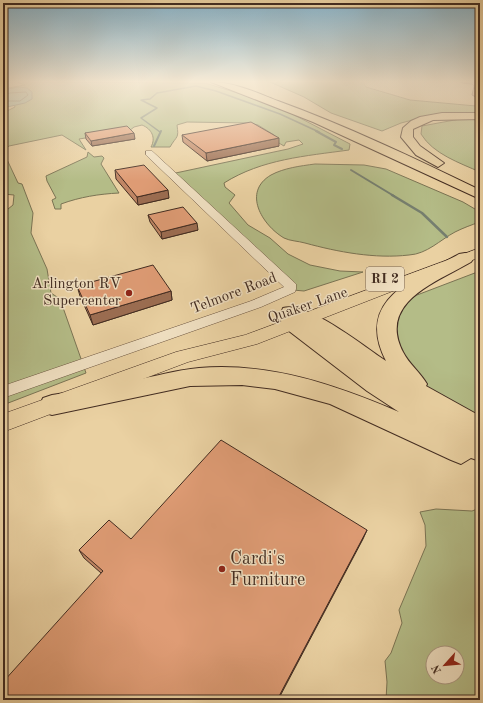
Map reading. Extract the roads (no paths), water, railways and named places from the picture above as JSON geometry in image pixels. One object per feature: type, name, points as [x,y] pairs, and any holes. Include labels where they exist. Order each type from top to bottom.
[{"type":"highway","points":[[309,115],[480,195]]},
{"type":"highway","points":[[325,115],[480,186]]},
{"type":"highway","points":[[480,116],[454,115],[427,119],[413,124],[408,128],[406,134],[411,143],[428,158],[480,186]]},
{"type":"highway","points":[[431,400],[404,370],[392,352],[386,335],[388,317],[394,303],[406,292],[472,255]]},
{"type":"highway","points":[[296,317],[480,429]]},
{"type":"highway","points":[[296,317],[375,385],[480,450]]},
{"type":"highway","points":[[52,405],[190,377],[236,375],[269,378],[303,385],[332,394],[480,460]]},
{"type":"main road","name":"Quaker Lane","points":[[3,423],[183,357],[250,340],[296,317],[388,278],[480,243]]},
{"type":"main road","name":"Quaker Lane","points":[[296,317],[472,255]]},
{"type":"street","name":"Telmore Road","points":[[3,392],[256,304],[290,289],[291,287],[270,266],[149,154]]},
{"type":"waterway","points":[[146,115],[141,118],[160,132]]},
{"type":"waterway","points":[[282,115],[319,132]]},
{"type":"waterway","points":[[154,146],[161,131]]},
{"type":"waterway","points":[[316,131],[336,142],[334,145],[342,149]]},
{"type":"waterway","points":[[351,170],[394,196]]},
{"type":"waterway","points":[[392,195],[422,213],[447,237]]},
{"type":"place","name":"Arlington RV Supercenter","points":[[129,293]]},
{"type":"place","name":"Cardi's Furniture","points":[[222,569]]}]
